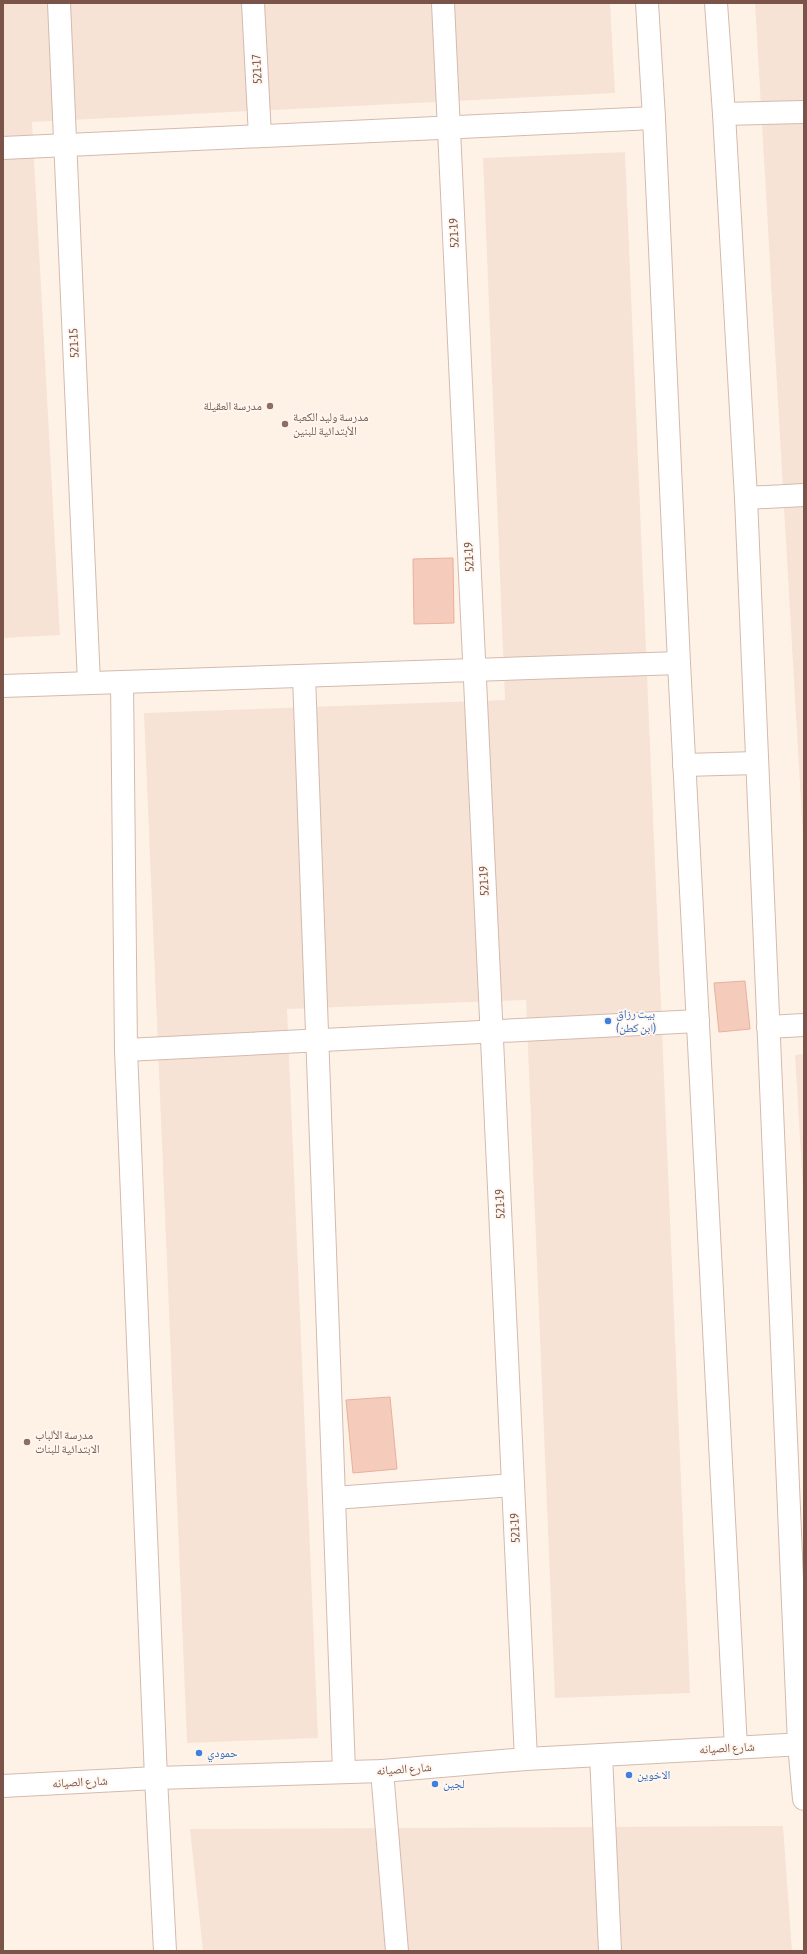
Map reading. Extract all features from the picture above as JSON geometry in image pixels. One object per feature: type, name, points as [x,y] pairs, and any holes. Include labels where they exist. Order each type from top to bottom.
[{"type":"street","name":"521-15","points":[[59,3],[89,683]]},
{"type":"street","name":"521-17","points":[[253,3],[260,136]]},
{"type":"street","name":"521-19","points":[[443,3],[526,1758]]},
{"type":"street","points":[[647,3],[654,118],[684,765],[736,1748]]},
{"type":"street","points":[[716,3],[724,114],[746,498],[768,1027],[804,1799]]},
{"type":"street","points":[[724,114],[804,112]]},
{"type":"street","points":[[3,148],[654,118]]},
{"type":"street","points":[[746,498],[804,495]]},
{"type":"street","points":[[3,686],[679,663]]},
{"type":"street","points":[[304,676],[344,1772]]},
{"type":"street","points":[[122,682],[126,1050],[156,1778],[165,1951]]},
{"type":"street","points":[[684,765],[757,763]]},
{"type":"street","points":[[126,1050],[698,1021]]},
{"type":"street","points":[[768,1027],[804,1025]]},
{"type":"street","points":[[334,1498],[513,1485]]},
{"type":"street","name":"شارع الصيانه","points":[[3,1786],[156,1778],[382,1771],[526,1758],[802,1744]]},
{"type":"street","points":[[601,1755],[610,1951]]},
{"type":"street","points":[[382,1771],[397,1951]]},
{"type":"shaded area","points":[[3,3],[610,3],[615,93],[32,122],[60,635],[3,638]]},
{"type":"shaded area","points":[[755,3],[804,3],[804,855]]},
{"type":"shaded area","points":[[625,152],[690,1693],[555,1698],[526,1000],[287,1009],[318,1738],[187,1743],[144,713],[505,700],[483,158]]},
{"type":"shaded area","points":[[804,1054],[804,1206],[795,1055]]},
{"type":"shaded area","points":[[783,1826],[792,1951],[203,1951],[190,1829]]},
{"type":"building","points":[[453,558],[454,623],[414,624],[413,559]]},
{"type":"building","points":[[745,981],[750,1029],[719,1032],[714,983]]},
{"type":"building","points":[[390,1397],[397,1469],[353,1473],[346,1400]]},
{"type":"place","name":"مدرسة العقيلة","points":[[270,406]]},
{"type":"place","name":"مدرسة وليد الكعبة الأبتدائية للبنين","points":[[285,424]]},
{"type":"place","name":"بيت رزاق (ابن كطن)","points":[[608,1021]]},
{"type":"place","name":"مدرسة الألباب الابتدائية للبنات","points":[[27,1442]]},
{"type":"place","name":"حمودي","points":[[199,1753]]},
{"type":"place","name":"الاخوين","points":[[629,1775]]},
{"type":"place","name":"لجين","points":[[435,1784]]}]
